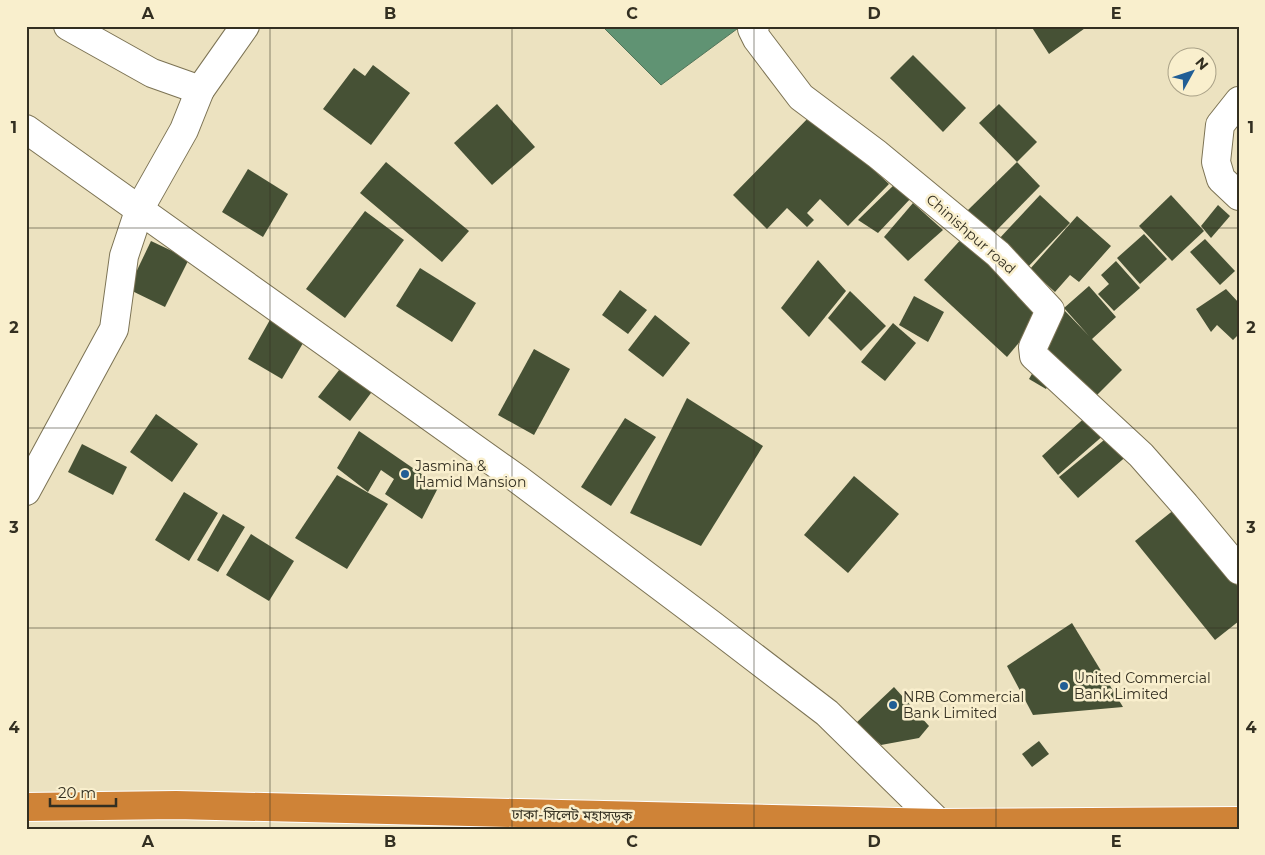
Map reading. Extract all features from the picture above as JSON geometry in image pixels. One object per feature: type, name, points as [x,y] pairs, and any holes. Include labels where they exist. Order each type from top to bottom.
[{"type":"highway","name":"ঢাকা-সিলেট মহাসড়ক","points":[[26,807],[176,805],[939,827],[1239,821]]},
{"type":"street","points":[[68,26],[152,73],[200,90]]},
{"type":"street","points":[[26,491],[114,329],[124,256],[140,208],[184,130],[200,90],[245,26]]},
{"type":"street","name":"Chinishpur road","points":[[755,26],[752,29],[757,38],[801,97],[877,154],[998,254],[1050,310],[1033,347],[1034,356],[1141,455],[1186,505],[1239,570]]},
{"type":"street","points":[[1239,101],[1220,125],[1216,162],[1221,179],[1239,196]]},
{"type":"street","points":[[26,129],[140,208],[519,480],[827,713],[939,827]]},
{"type":"shaded area","points":[[602,26],[741,26],[661,85]]},
{"type":"building","points":[[1031,26],[1088,26],[1049,54]]},
{"type":"building","points":[[913,55],[966,108],[943,132],[890,78]]},
{"type":"building","points":[[373,65],[410,93],[371,145],[323,109],[354,68],[365,76]]},
{"type":"building","points":[[497,104],[535,147],[492,185],[454,143]]},
{"type":"building","points":[[999,104],[1037,142],[1017,162],[979,123]]},
{"type":"building","points":[[813,113],[889,184],[848,226],[820,199],[807,213],[814,220],[807,227],[787,208],[767,229],[733,195]]},
{"type":"building","points":[[386,162],[469,231],[442,262],[360,193]]},
{"type":"building","points":[[1017,162],[1040,186],[992,235],[967,211]]},
{"type":"building","points":[[248,169],[288,194],[263,237],[222,212]]},
{"type":"building","points":[[898,181],[912,197],[878,233],[858,220]]},
{"type":"building","points":[[1040,195],[1070,223],[1026,269],[998,240]]},
{"type":"building","points":[[1171,195],[1204,231],[1172,261],[1139,226]]},
{"type":"building","points":[[913,203],[943,230],[908,261],[884,237]]},
{"type":"building","points":[[1218,205],[1230,216],[1211,238],[1201,226]]},
{"type":"building","points":[[365,211],[404,240],[345,318],[306,289]]},
{"type":"building","points":[[1077,216],[1111,246],[1079,282],[1070,275],[1055,292],[1030,269]]},
{"type":"building","points":[[1144,234],[1167,259],[1140,284],[1117,258]]},
{"type":"building","points":[[964,236],[1042,315],[1007,357],[924,280]]},
{"type":"building","points":[[1205,239],[1235,271],[1220,285],[1190,252]]},
{"type":"building","points":[[151,241],[189,259],[165,307],[128,289]]},
{"type":"building","points":[[818,260],[846,291],[809,337],[781,308]]},
{"type":"building","points":[[1116,261],[1140,288],[1114,311],[1098,294],[1109,284],[1101,275]]},
{"type":"building","points":[[420,268],[476,303],[452,342],[396,306]]},
{"type":"building","points":[[1089,286],[1116,317],[1092,339],[1122,370],[1094,398],[1040,340],[1065,311],[1089,336],[1064,308]]},
{"type":"building","points":[[1226,289],[1239,303],[1239,334],[1233,340],[1217,325],[1211,332],[1196,309]]},
{"type":"building","points":[[620,290],[647,310],[628,334],[602,315]]},
{"type":"building","points":[[850,291],[886,326],[861,351],[828,318]]},
{"type":"building","points":[[914,296],[944,312],[928,342],[899,325]]},
{"type":"building","points":[[655,315],[690,343],[663,377],[628,350]]},
{"type":"building","points":[[271,318],[306,338],[282,379],[248,359]]},
{"type":"building","points":[[893,323],[916,343],[885,381],[861,362]]},
{"type":"building","points":[[534,349],[570,369],[534,435],[498,415]]},
{"type":"building","points":[[343,365],[374,389],[350,421],[318,397]]},
{"type":"building","points":[[1036,367],[1053,377],[1046,389],[1029,379]]},
{"type":"building","points":[[687,398],[763,446],[701,546],[630,513]]},
{"type":"building","points":[[156,414],[198,444],[172,482],[130,452]]},
{"type":"building","points":[[1089,414],[1105,434],[1058,475],[1042,456]]},
{"type":"building","points":[[625,418],[656,437],[611,506],[581,487]]},
{"type":"building","name":"Jasmina & Hamid Mansion","points":[[359,431],[439,486],[422,519],[385,494],[394,479],[381,470],[368,492],[337,468]]},
{"type":"building","points":[[1109,436],[1129,454],[1078,498],[1059,477]]},
{"type":"building","points":[[82,444],[127,467],[113,495],[68,472]]},
{"type":"building","points":[[337,475],[388,504],[347,569],[295,538]]},
{"type":"building","points":[[854,476],[899,514],[848,573],[804,535]]},
{"type":"building","points":[[184,492],[218,513],[189,561],[155,540]]},
{"type":"building","points":[[1175,509],[1239,588],[1239,621],[1215,640],[1135,541]]},
{"type":"building","points":[[223,514],[245,527],[218,572],[197,560]]},
{"type":"building","points":[[251,534],[294,561],[269,601],[226,575]]},
{"type":"building","name":"United Commercial Bank Limited","points":[[1072,623],[1123,707],[1033,715],[1007,666]]},
{"type":"building","name":"NRB Commercial Bank Limited","points":[[894,687],[929,726],[919,738],[881,745],[856,723]]},
{"type":"building","points":[[1039,741],[1049,754],[1032,767],[1022,754]]},
{"type":"place","name":"Jasmina & Hamid Mansion","points":[[405,474]]},
{"type":"place","name":"United Commercial Bank Limited","points":[[1064,686]]},
{"type":"place","name":"NRB Commercial Bank Limited","points":[[893,705]]}]
